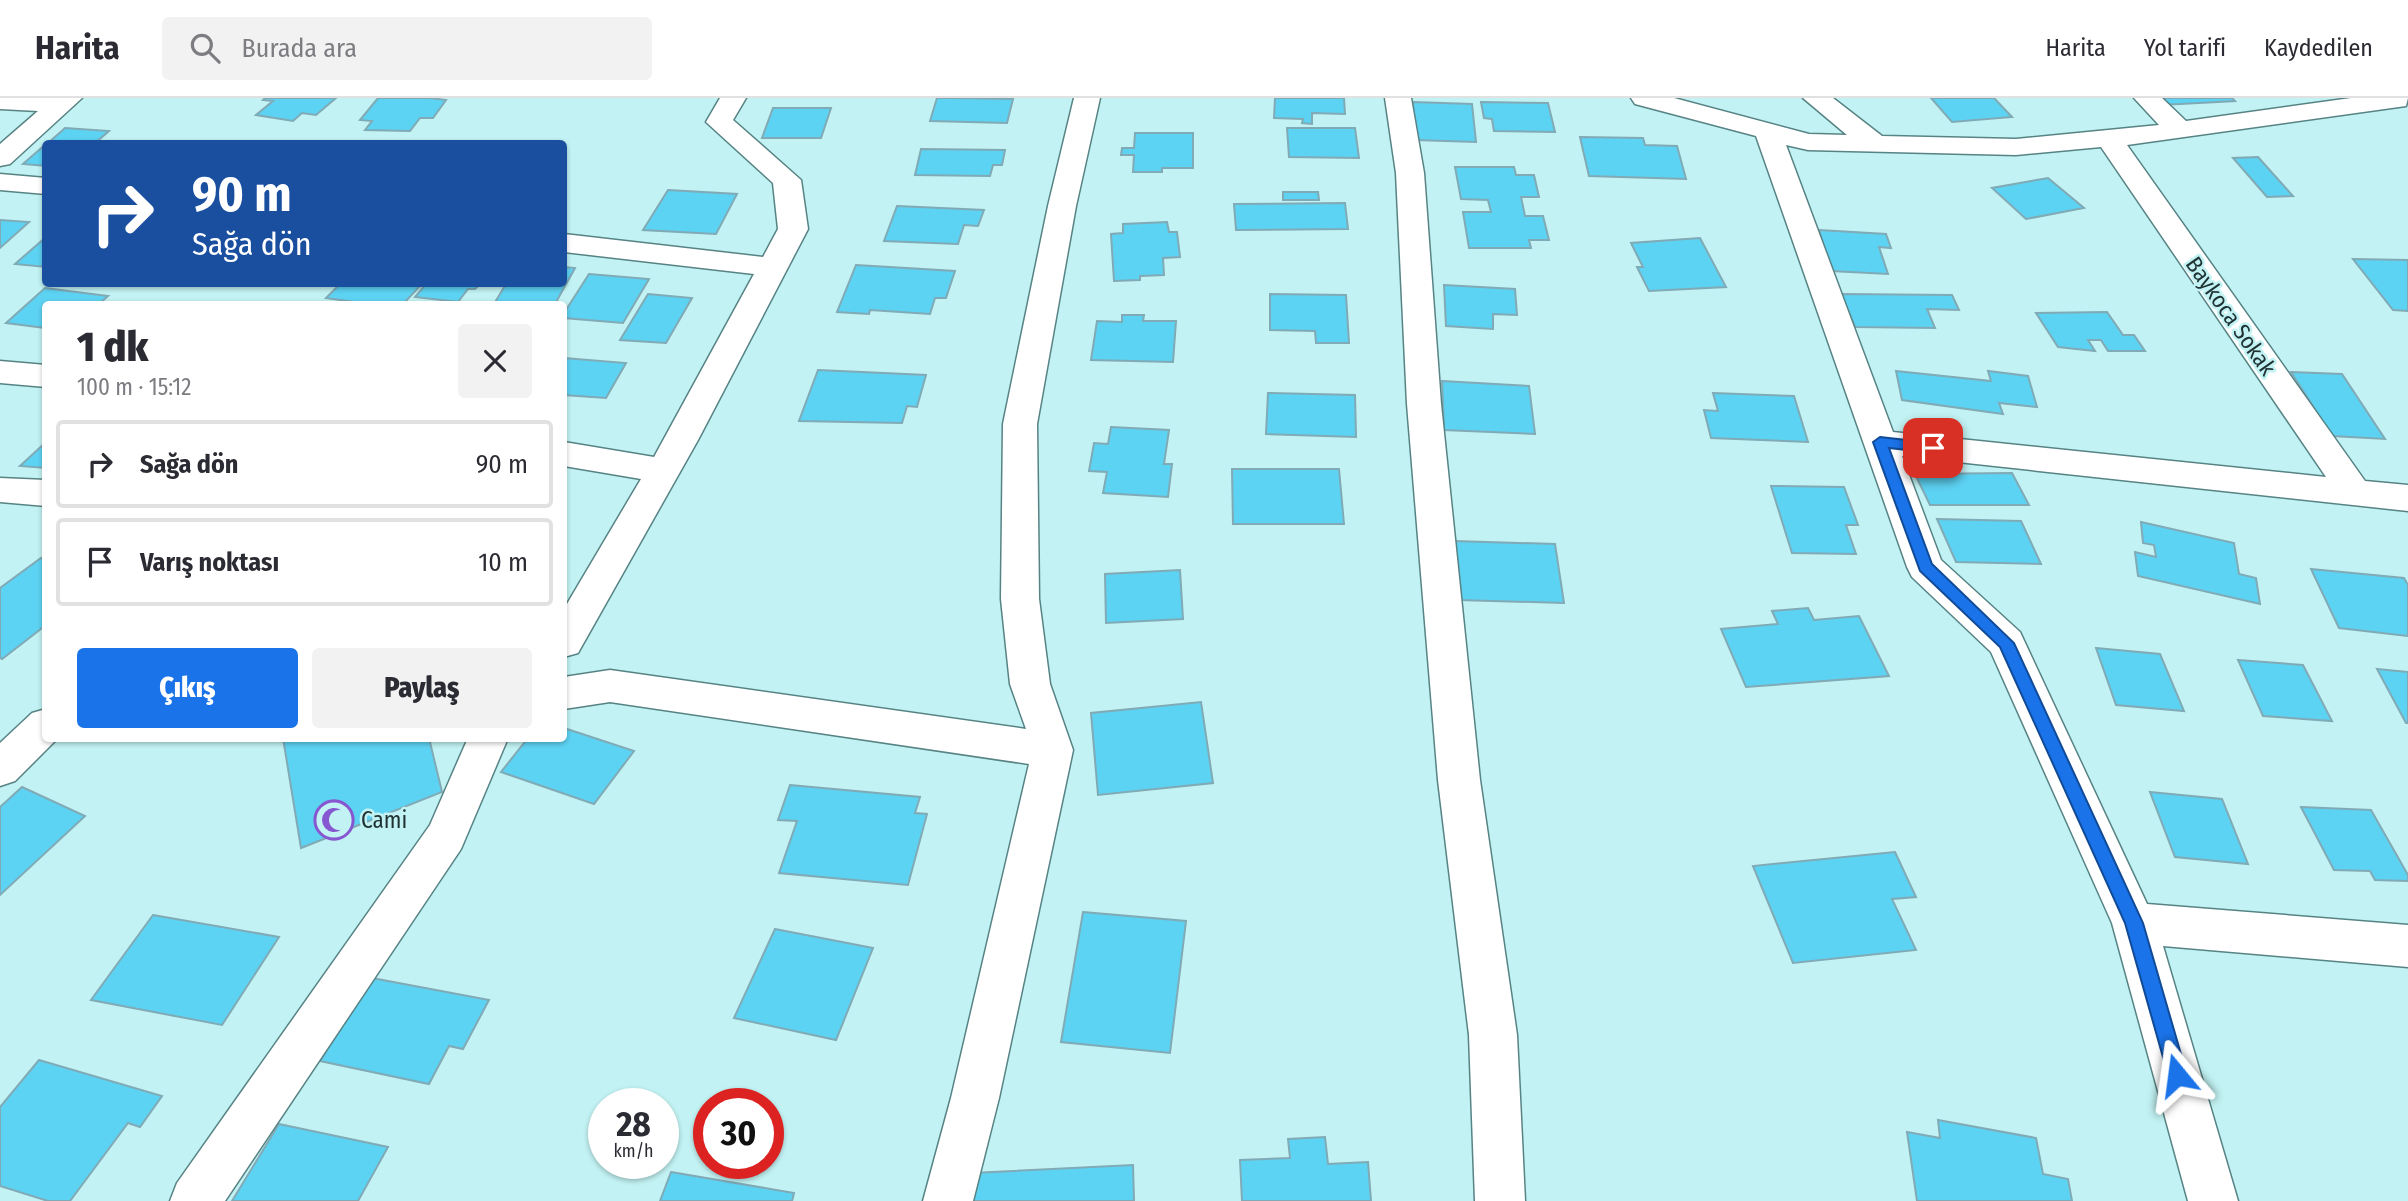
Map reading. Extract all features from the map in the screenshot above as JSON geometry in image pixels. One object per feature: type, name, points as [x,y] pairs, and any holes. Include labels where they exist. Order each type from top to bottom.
[{"type":"street","points":[[567,637],[663,471],[793,229],[787,180],[719,122],[733,98]]},
{"type":"street","points":[[948,1201],[975,1098],[1053,750],[1030,684],[1020,599],[1020,424],[1062,206],[1087,98]]},
{"type":"street","points":[[1398,98],[1410,173],[1424,404],[1460,780],[1493,1035],[1500,1201]]},
{"type":"street","points":[[1644,98],[1808,142],[2016,147],[2179,130],[2406,98]]},
{"type":"street","points":[[1816,98],[1875,143]]},
{"type":"street","points":[[2147,98],[2179,130]]},
{"type":"street","points":[[0,101],[65,101]]},
{"type":"street","points":[[0,158],[65,101]]},
{"type":"street","points":[[1768,131],[1925,567],[2006,643],[2134,923],[2213,1201]]},
{"type":"street","name":"Baykoca Sokak","points":[[2108,138],[2355,494]]},
{"type":"street","points":[[0,182],[42,186]]},
{"type":"street","points":[[567,243],[773,267]]},
{"type":"street","points":[[0,372],[42,376]]},
{"type":"street","points":[[1880,442],[2408,498]]},
{"type":"street","points":[[567,455],[663,471]]},
{"type":"street","points":[[0,490],[42,493]]},
{"type":"street","points":[[567,693],[610,686],[1053,750]]},
{"type":"street","points":[[0,769],[42,729]]},
{"type":"street","points":[[195,1201],[446,836],[486,742]]},
{"type":"street","points":[[2134,923],[2408,946]]},
{"type":"building","points":[[336,98],[316,115],[302,113],[293,121],[256,115],[273,101],[263,100]]},
{"type":"building","points":[[378,98],[446,100],[433,118],[420,118],[410,131],[365,130],[372,121],[360,120]]},
{"type":"building","points":[[937,98],[1013,99],[1007,123],[930,121]]},
{"type":"building","points":[[1275,98],[1344,98],[1345,114],[1312,113],[1312,124],[1302,123],[1303,119],[1274,118]]},
{"type":"building","points":[[1931,98],[1994,98],[2012,117],[1952,122]]},
{"type":"building","points":[[2153,98],[2232,98],[2235,101],[2161,105]]},
{"type":"building","points":[[1413,102],[1472,104],[1476,142],[1415,140]]},
{"type":"building","points":[[1481,102],[1548,103],[1555,132],[1494,131],[1492,119],[1484,118]]},
{"type":"building","points":[[773,108],[831,108],[821,138],[762,138]]},
{"type":"building","points":[[65,128],[109,131],[99,140],[52,140]]},
{"type":"building","points":[[1287,128],[1355,128],[1359,158],[1289,157]]},
{"type":"building","points":[[1135,133],[1193,133],[1193,168],[1133,172],[1134,155],[1121,155],[1122,148],[1134,148]]},
{"type":"building","points":[[1580,137],[1643,138],[1645,145],[1677,146],[1686,179],[1589,176]]},
{"type":"building","points":[[42,147],[42,166],[23,164]]},
{"type":"building","points":[[921,149],[1005,150],[1002,165],[993,165],[990,176],[915,175]]},
{"type":"building","points":[[2258,157],[2293,196],[2267,197],[2233,158]]},
{"type":"building","points":[[1455,167],[1514,167],[1516,175],[1534,175],[1539,197],[1521,197],[1525,216],[1543,216],[1549,240],[1529,240],[1531,248],[1469,248],[1463,212],[1491,212],[1488,200],[1461,199]]},
{"type":"building","points":[[2048,178],[2084,208],[2026,219],[1992,188]]},
{"type":"building","points":[[668,190],[737,194],[716,234],[643,230]]},
{"type":"building","points":[[1283,192],[1318,192],[1319,200],[1283,200]]},
{"type":"building","points":[[1345,203],[1348,229],[1236,230],[1234,204]]},
{"type":"building","points":[[897,206],[984,210],[978,226],[964,225],[958,244],[884,241]]},
{"type":"building","points":[[0,220],[29,222],[0,248]]},
{"type":"building","points":[[1167,222],[1169,232],[1177,232],[1180,257],[1163,258],[1164,275],[1140,276],[1140,280],[1114,281],[1111,234],[1123,233],[1123,224]]},
{"type":"building","points":[[1819,230],[1886,234],[1891,248],[1879,247],[1888,274],[1831,271]]},
{"type":"building","points":[[1700,238],[1726,287],[1649,291],[1637,267],[1643,267],[1631,243]]},
{"type":"building","points":[[42,240],[42,267],[15,264]]},
{"type":"building","points":[[2353,259],[2408,260],[2408,311],[2393,310]]},
{"type":"building","points":[[856,265],[955,271],[946,298],[935,298],[930,314],[870,310],[869,314],[837,312]]},
{"type":"building","points":[[567,267],[575,268],[567,282]]},
{"type":"building","points":[[589,274],[649,279],[623,323],[567,318],[567,308]]},
{"type":"building","points":[[1444,285],[1515,289],[1517,315],[1493,314],[1493,329],[1446,326]]},
{"type":"building","points":[[337,287],[419,287],[406,301],[348,301],[326,298]]},
{"type":"building","points":[[423,287],[477,287],[468,289],[459,301],[415,297]]},
{"type":"building","points":[[504,287],[564,287],[557,301],[496,301]]},
{"type":"building","points":[[45,288],[108,296],[102,301],[42,301],[42,328],[6,323]]},
{"type":"building","points":[[648,294],[692,298],[666,343],[620,340]]},
{"type":"building","points":[[1270,294],[1346,295],[1349,343],[1316,343],[1315,331],[1270,330]]},
{"type":"building","points":[[1841,294],[1952,295],[1959,310],[1927,309],[1935,328],[1855,327]]},
{"type":"building","points":[[2107,312],[2123,335],[2134,335],[2145,351],[2108,351],[2101,340],[2088,340],[2095,351],[2058,347],[2036,313]]},
{"type":"building","points":[[1122,315],[1144,315],[1143,321],[1176,321],[1173,362],[1091,360],[1097,321],[1122,322]]},
{"type":"building","points":[[567,358],[626,363],[606,398],[567,395]]},
{"type":"building","points":[[818,370],[926,375],[917,407],[907,406],[902,423],[799,421]]},
{"type":"building","points":[[1896,371],[1991,381],[1988,371],[2028,376],[2037,407],[1999,403],[2003,414],[1902,400]]},
{"type":"building","points":[[2291,372],[2342,374],[2385,439],[2332,436]]},
{"type":"building","points":[[1442,381],[1529,386],[1535,434],[1444,430]]},
{"type":"building","points":[[1268,393],[1355,395],[1356,437],[1266,434]]},
{"type":"building","points":[[1713,393],[1794,396],[1808,442],[1711,438],[1704,410],[1718,411]]},
{"type":"building","points":[[1111,427],[1169,430],[1164,464],[1172,464],[1168,497],[1103,493],[1107,472],[1089,471],[1094,443],[1108,444]]},
{"type":"building","points":[[42,446],[42,468],[20,466]]},
{"type":"building","points":[[1232,469],[1339,469],[1344,524],[1233,524]]},
{"type":"building","points":[[2012,473],[2029,505],[1930,505],[1915,474]]},
{"type":"building","points":[[1771,486],[1844,487],[1858,525],[1846,525],[1856,554],[1792,553]]},
{"type":"building","points":[[1937,519],[2021,521],[2041,564],[1956,562]]},
{"type":"building","points":[[2141,522],[2234,543],[2239,574],[2256,578],[2260,604],[2138,576],[2135,552],[2156,557],[2154,545],[2143,543]]},
{"type":"building","points":[[1454,541],[1555,544],[1564,603],[1459,600]]},
{"type":"building","points":[[42,558],[42,628],[2,659],[0,658],[0,588]]},
{"type":"building","points":[[2311,569],[2404,578],[2408,585],[2408,636],[2339,628]]},
{"type":"building","points":[[1180,570],[1183,619],[1106,623],[1105,574]]},
{"type":"building","points":[[1808,608],[1814,620],[1859,616],[1889,676],[1746,687],[1721,629],[1778,624],[1772,611]]},
{"type":"building","points":[[2096,648],[2160,654],[2184,711],[2116,705]]},
{"type":"building","points":[[2238,660],[2303,665],[2332,721],[2263,716]]},
{"type":"building","points":[[2377,669],[2408,672],[2408,723],[2406,723]]},
{"type":"building","points":[[1201,702],[1213,783],[1098,795],[1091,713]]},
{"type":"building","points":[[567,729],[634,751],[594,804],[501,772],[525,742],[567,742]]},
{"type":"building","name":"Cami","points":[[284,742],[430,742],[442,792],[301,848]]},
{"type":"building","points":[[790,785],[920,797],[915,813],[927,814],[908,885],[779,873],[797,821],[778,820]]},
{"type":"building","points":[[22,787],[85,816],[0,895],[0,807]]},
{"type":"building","points":[[2150,792],[2222,799],[2248,864],[2175,857]]},
{"type":"building","points":[[2301,807],[2371,810],[2408,875],[2408,881],[2375,880],[2370,871],[2334,870]]},
{"type":"building","points":[[1895,852],[1916,897],[1892,899],[1916,950],[1793,963],[1753,866]]},
{"type":"building","points":[[1083,912],[1186,921],[1170,1053],[1061,1042]]},
{"type":"building","points":[[153,915],[279,937],[222,1025],[91,1000]]},
{"type":"building","points":[[775,929],[873,948],[836,1040],[734,1018]]},
{"type":"building","points":[[372,978],[489,1000],[463,1049],[449,1046],[429,1084],[320,1061]]},
{"type":"building","points":[[39,1060],[162,1096],[140,1127],[128,1123],[70,1201],[48,1201],[0,1186],[0,1107]]},
{"type":"building","points":[[1938,1120],[2036,1138],[2043,1174],[2068,1179],[2072,1201],[1917,1201],[1907,1132],[1940,1138]]},
{"type":"building","points":[[279,1124],[388,1147],[358,1201],[232,1201]]},
{"type":"building","points":[[1325,1137],[1328,1164],[1368,1162],[1371,1201],[1242,1201],[1240,1160],[1290,1158],[1288,1139]]},
{"type":"building","points":[[1133,1165],[1134,1201],[971,1201],[973,1173]]},
{"type":"building","points":[[679,1173],[693,1176],[693,1179],[712,1179],[794,1193],[792,1201],[660,1201],[668,1179],[679,1179]]},
{"type":"place","name":"Cami","points":[[334,820]]},
{"type":"route","points":[[1933,448],[1880,442],[1925,567],[2006,643],[2134,923],[2177,1075]]}]
